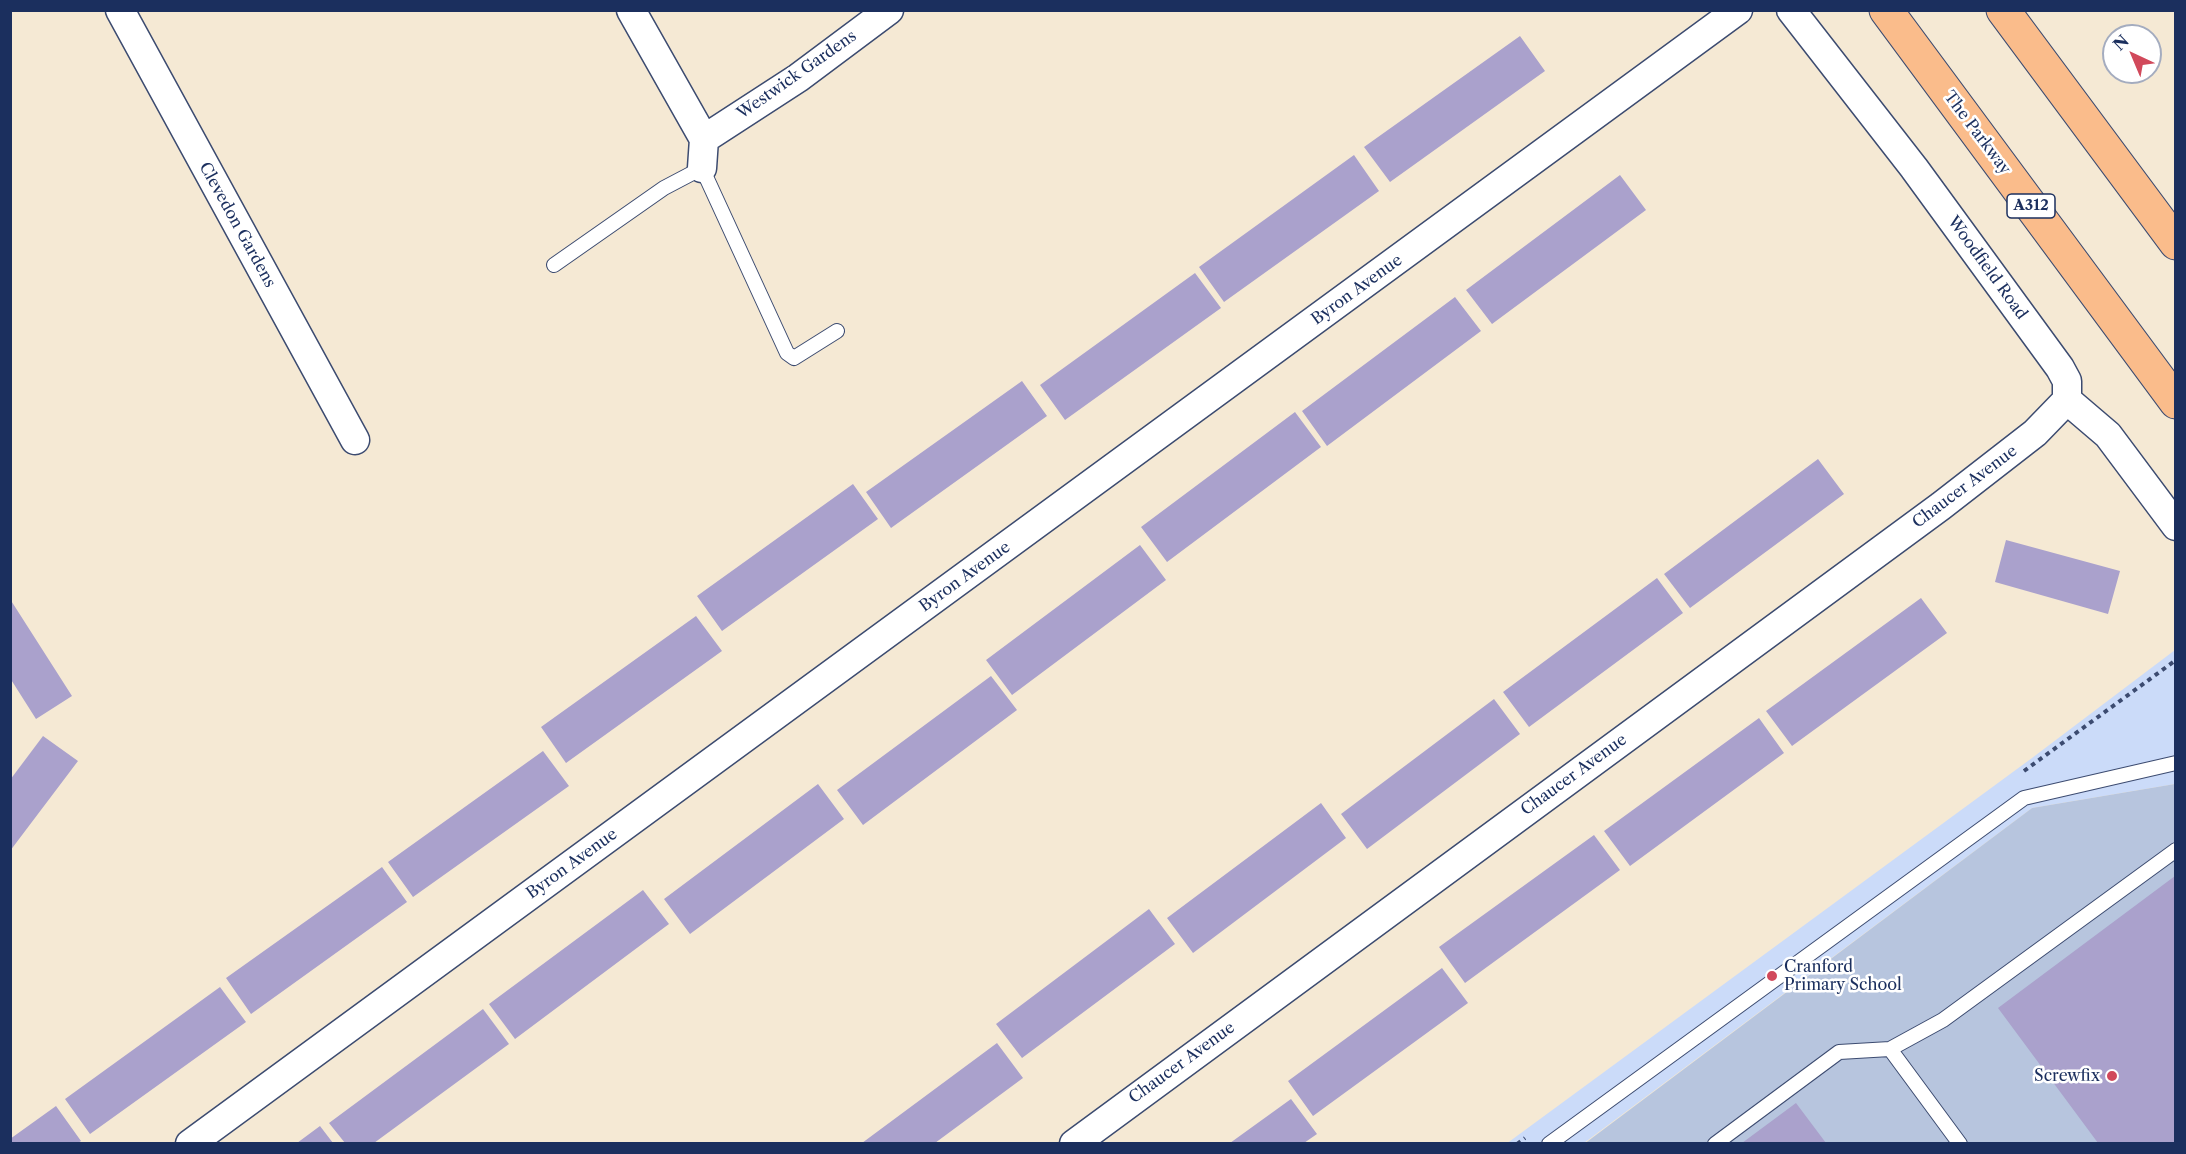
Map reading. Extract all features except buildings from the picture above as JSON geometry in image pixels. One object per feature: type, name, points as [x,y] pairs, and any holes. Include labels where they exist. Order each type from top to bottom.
[{"type":"highway","name":"The Parkway","points":[[1886,10],[2175,402]]},
{"type":"highway","points":[[2003,10],[2175,243]]},
{"type":"street","name":"Clevedon Gardens","points":[[120,10],[355,440]]},
{"type":"street","points":[[631,10],[704,139],[702,168]]},
{"type":"street","name":"Westwick Gardens","points":[[704,139],[798,78],[889,10]]},
{"type":"street","name":"Byron Avenue","points":[[190,1143],[1738,10]]},
{"type":"street","name":"Woodfield Road","points":[[1791,10],[1914,168],[2060,368],[2067,381],[2067,400]]},
{"type":"street","points":[[2067,400],[2108,435],[2175,526]]},
{"type":"street","name":"Chaucer Avenue","points":[[1074,1143],[1941,506],[2035,433],[2067,400]]},
{"type":"lane","points":[[554,265],[664,188],[702,168],[787,353],[794,358],[837,331]]},
{"type":"lane","points":[[1549,1143],[2024,798],[2175,763]]},
{"type":"lane","points":[[1715,1143],[1839,1053],[1890,1049],[1943,1020],[2175,850]]},
{"type":"lane","points":[[1890,1049],[1960,1143]]},
{"type":"shaded area","name":"Cranford Primary School","points":[[2175,650],[2175,784],[2032,808],[1584,1143],[1506,1144],[2032,758]]},
{"type":"shaded area","points":[[2175,784],[2175,1143],[1584,1144],[2032,808]]},
{"type":"place","name":"Cranford Primary School","points":[[1772,976]]},
{"type":"place","name":"Screwfix","points":[[2112,1076]]}]
